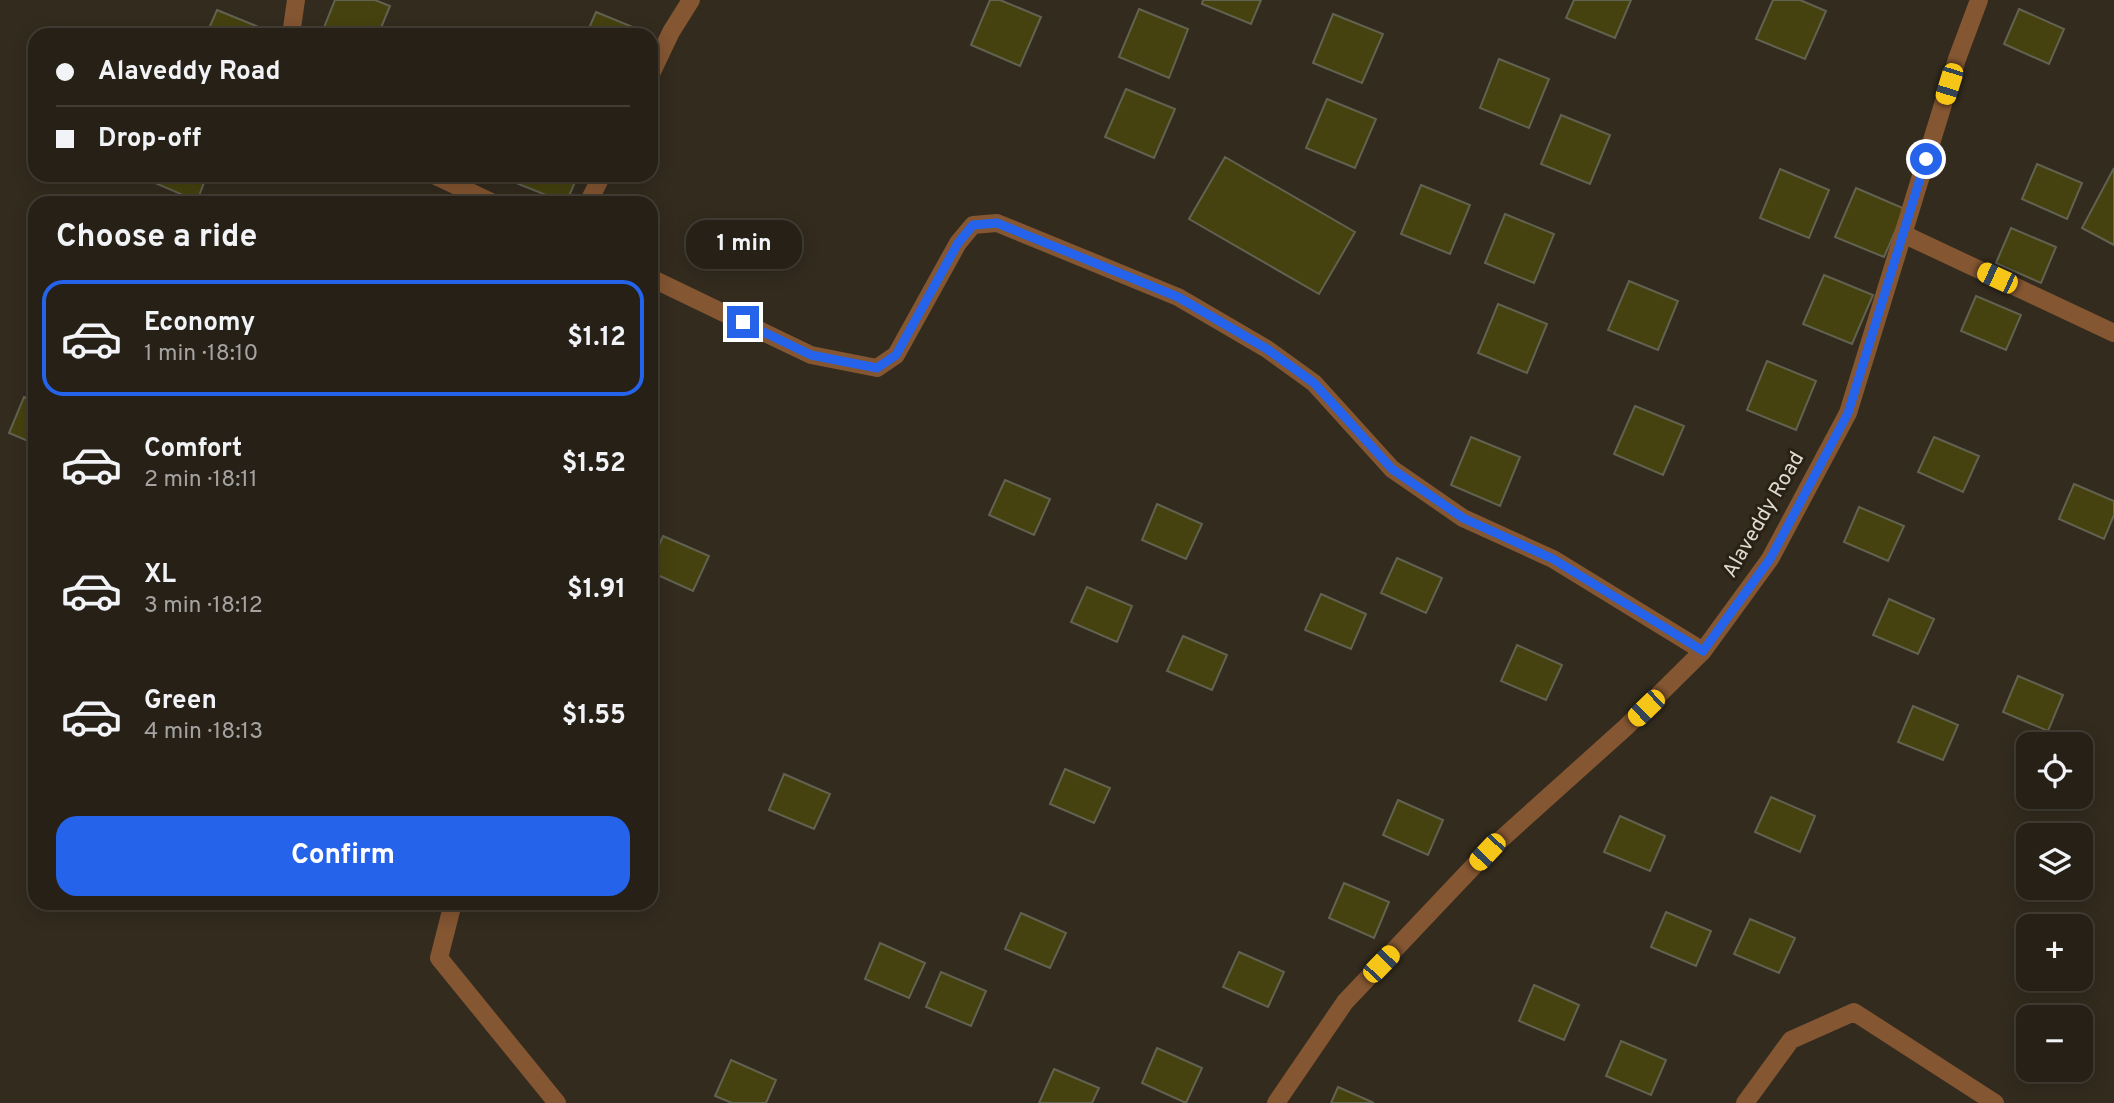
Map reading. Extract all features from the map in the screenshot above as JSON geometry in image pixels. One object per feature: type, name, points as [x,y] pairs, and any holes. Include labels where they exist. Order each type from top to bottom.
[{"type":"street","points":[[292,28],[296,0]]},
{"type":"street","points":[[658,59],[691,0]]},
{"type":"street","name":"Alaveddy Road","points":[[1276,1103],[1345,1002],[1487,852],[1626,727],[1703,651],[1770,559],[1848,413],[1957,59],[1979,0]]},
{"type":"street","points":[[449,182],[478,196]]},
{"type":"street","points":[[658,281],[811,355],[877,368],[896,355],[958,243],[973,225],[997,223],[1178,297],[1267,349],[1314,383],[1392,469],[1463,518],[1553,559],[1703,651]]},
{"type":"street","points":[[1903,234],[2114,333]]},
{"type":"street","points":[[451,910],[439,958],[556,1103]]},
{"type":"street","points":[[1745,1103],[1791,1040],[1854,1012],[1995,1103]]},
{"type":"building","points":[[335,0],[375,0],[390,6],[381,28],[324,28]]},
{"type":"building","points":[[990,0],[1000,0],[1041,17],[1020,66],[971,45]]},
{"type":"building","points":[[1203,0],[1261,0],[1251,24],[1202,4]]},
{"type":"building","points":[[1574,0],[1631,0],[1615,38],[1566,18]]},
{"type":"building","points":[[1773,0],[1800,0],[1826,11],[1805,59],[1756,39]]},
{"type":"building","points":[[1139,9],[1188,29],[1169,78],[1119,57]]},
{"type":"building","points":[[2019,9],[2064,29],[2049,64],[2004,44]]},
{"type":"building","points":[[217,10],[261,28],[209,28]]},
{"type":"building","points":[[596,12],[635,28],[589,28]]},
{"type":"building","points":[[1333,14],[1383,34],[1362,83],[1313,63]]},
{"type":"building","points":[[1499,59],[1549,79],[1529,128],[1480,108]]},
{"type":"building","points":[[1126,89],[1175,109],[1154,158],[1105,137]]},
{"type":"building","points":[[1327,99],[1376,119],[1355,168],[1306,148]]},
{"type":"building","points":[[1561,115],[1610,135],[1590,184],[1541,164]]},
{"type":"building","points":[[1225,157],[1355,232],[1319,294],[1189,219]]},
{"type":"building","points":[[2037,164],[2082,183],[2067,219],[2022,199]]},
{"type":"building","points":[[2114,168],[2114,245],[2082,228]]},
{"type":"building","points":[[1780,169],[1829,190],[1809,238],[1760,218]]},
{"type":"building","points":[[153,182],[204,182],[199,196],[185,196]]},
{"type":"building","points":[[575,182],[569,196],[548,196],[516,183]]},
{"type":"building","points":[[1421,185],[1470,205],[1450,254],[1401,234]]},
{"type":"building","points":[[1856,188],[1905,209],[1884,257],[1835,237]]},
{"type":"building","points":[[1505,214],[1554,234],[1534,283],[1485,263]]},
{"type":"building","points":[[2011,228],[2056,247],[2041,283],[1996,263]]},
{"type":"building","points":[[1824,275],[1873,295],[1852,344],[1803,324]]},
{"type":"building","points":[[1629,281],[1678,301],[1658,350],[1608,330]]},
{"type":"building","points":[[1976,296],[2021,315],[2006,350],[1961,331]]},
{"type":"building","points":[[1498,304],[1547,324],[1527,373],[1478,353]]},
{"type":"building","points":[[1767,361],[1816,381],[1796,430],[1747,410]]},
{"type":"building","points":[[24,397],[28,399],[28,441],[9,433]]},
{"type":"building","points":[[1635,406],[1684,426],[1663,475],[1614,454]]},
{"type":"building","points":[[1471,437],[1520,457],[1500,506],[1451,485]]},
{"type":"building","points":[[1934,437],[1979,456],[1963,492],[1918,472]]},
{"type":"building","points":[[1005,480],[1050,499],[1034,535],[989,515]]},
{"type":"building","points":[[2074,484],[2114,501],[2114,515],[2104,539],[2059,519]]},
{"type":"building","points":[[1157,504],[1202,524],[1186,559],[1142,540]]},
{"type":"building","points":[[1859,507],[1904,526],[1888,561],[1844,542]]},
{"type":"building","points":[[663,536],[709,556],[693,591],[658,575],[658,548]]},
{"type":"building","points":[[1397,558],[1442,578],[1426,613],[1381,593]]},
{"type":"building","points":[[1087,587],[1132,606],[1117,642],[1071,622]]},
{"type":"building","points":[[1321,594],[1366,614],[1351,649],[1305,630]]},
{"type":"building","points":[[1889,599],[1934,619],[1918,654],[1873,635]]},
{"type":"building","points":[[1183,636],[1227,655],[1212,690],[1167,671]]},
{"type":"building","points":[[1517,645],[1562,665],[1546,700],[1501,681]]},
{"type":"building","points":[[2018,676],[2063,695],[2048,731],[2003,712]]},
{"type":"building","points":[[1913,706],[1958,725],[1943,760],[1898,742]]},
{"type":"building","points":[[1065,769],[1110,788],[1094,823],[1050,804]]},
{"type":"building","points":[[784,774],[830,794],[814,829],[769,810]]},
{"type":"building","points":[[1771,797],[1815,816],[1800,852],[1755,832]]},
{"type":"building","points":[[1398,800],[1443,820],[1428,855],[1383,835]]},
{"type":"building","points":[[1620,816],[1665,836],[1650,871],[1604,852]]},
{"type":"building","points":[[1344,883],[1389,902],[1374,938],[1329,918]]},
{"type":"building","points":[[1666,912],[1711,931],[1696,966],[1651,947]]},
{"type":"building","points":[[1021,913],[1066,933],[1050,968],[1005,949]]},
{"type":"building","points":[[1750,919],[1795,938],[1779,973],[1734,954]]},
{"type":"building","points":[[880,943],[925,963],[909,998],[865,979]]},
{"type":"building","points":[[1239,952],[1284,972],[1268,1007],[1223,987]]},
{"type":"building","points":[[941,972],[986,991],[971,1026],[926,1007]]},
{"type":"building","points":[[1534,985],[1579,1005],[1564,1040],[1519,1021]]},
{"type":"building","points":[[1621,1041],[1666,1060],[1651,1095],[1606,1076]]},
{"type":"building","points":[[1157,1048],[1202,1068],[1186,1103],[1142,1083]]},
{"type":"building","points":[[731,1060],[776,1080],[766,1103],[732,1103],[715,1096]]},
{"type":"building","points":[[1054,1069],[1099,1088],[1092,1103],[1039,1103]]},
{"type":"building","points":[[1338,1087],[1374,1103],[1331,1103]]},
{"type":"route","points":[[743,322],[811,355],[877,368],[896,355],[958,243],[973,225],[997,223],[1178,297],[1267,349],[1314,383],[1392,469],[1463,518],[1553,559],[1703,651],[1770,559],[1848,413],[1926,159]]}]
